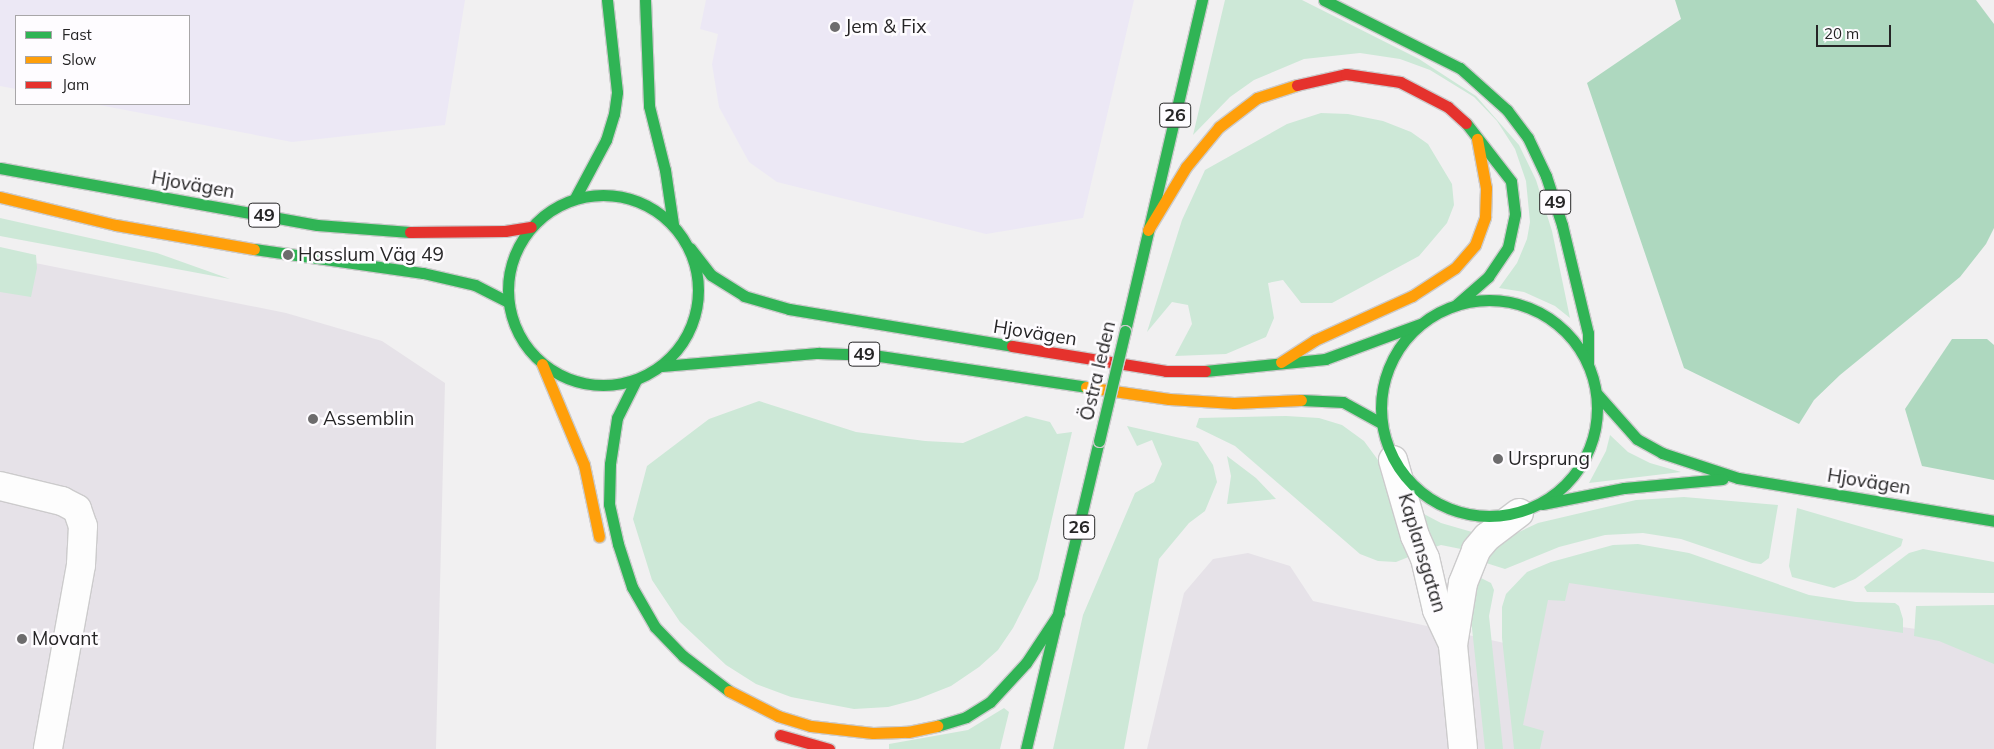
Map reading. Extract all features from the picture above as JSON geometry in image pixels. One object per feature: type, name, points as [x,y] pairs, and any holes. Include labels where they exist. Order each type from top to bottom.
[{"type":"main road","points":[[575,198],[606,140],[614,114],[617,92],[608,0]]},
{"type":"main road","points":[[645,0],[645,63],[649,106],[665,170],[673,224]]},
{"type":"main road","name":"Östra leden","points":[[1026,749],[1202,0]]},
{"type":"main road","name":"49","points":[[1324,0],[1460,68],[1507,110],[1528,138],[1546,176],[1562,225],[1588,333],[1588,364],[1597,394],[1595,430],[1586,458],[1570,481],[1530,508]]},
{"type":"main road","points":[[1148,230],[1186,167],[1219,128],[1257,98],[1284,88],[1346,74],[1400,82],[1448,107],[1475,130],[1511,181],[1515,214],[1508,247],[1488,277],[1456,305]]},
{"type":"main road","points":[[1281,362],[1315,340],[1412,296],[1454,268],[1475,245],[1485,216],[1486,188],[1475,130]]},
{"type":"main road","name":"Hjovägen","points":[[0,168],[317,225],[402,232],[531,227]]},
{"type":"main road","name":"49","points":[[601,194],[628,197],[652,208],[673,224],[690,248],[698,273],[699,299],[693,325],[681,347],[662,366],[636,380],[611,386],[587,384],[563,377],[542,364],[525,346],[514,325],[508,302],[508,275],[516,250],[531,227],[550,210],[575,198],[601,194]]},
{"type":"main road","name":"49","points":[[0,197],[116,225],[236,247],[423,273],[475,285],[508,302]]},
{"type":"main road","name":"Hjovägen","points":[[690,248],[711,275],[736,291],[789,309],[1166,371],[1226,371],[1281,362],[1325,359],[1420,324],[1456,305]]},
{"type":"main road","points":[[1456,305],[1501,300],[1544,314],[1577,345],[1588,364]]},
{"type":"main road","name":"Hjovägen","points":[[1420,324],[1392,360],[1380,401],[1381,423],[1393,460],[1407,480],[1425,497],[1447,509],[1470,516],[1495,517],[1624,488],[1738,478]]},
{"type":"main road","name":"49","points":[[662,366],[818,353],[873,355],[1169,400],[1234,403],[1310,400],[1343,402],[1381,423]]},
{"type":"main road","points":[[542,364],[584,465],[602,545]]},
{"type":"main road","points":[[636,380],[617,418],[610,464],[609,504],[618,544],[632,587],[655,627],[683,656],[726,690],[778,716],[811,726],[873,733],[908,732],[940,726],[966,716],[990,702],[1026,663],[1058,613]]},
{"type":"main road","name":"Hjovägen","points":[[1597,394],[1637,439],[1662,453],[1738,478],[1994,521]]},
{"type":"main road","points":[[768,731],[829,749]]},
{"type":"street","name":"Kaplansgatan","points":[[1393,460],[1415,536],[1425,558],[1437,610],[1453,646]]},
{"type":"street","points":[[0,486],[62,501],[78,509],[83,526],[81,565],[48,749]]},
{"type":"street","name":"Kaplansgatan","points":[[1463,749],[1453,646],[1462,583],[1476,550],[1487,537],[1530,508]]},
{"type":"shaded area","points":[[0,0],[465,0],[445,125],[292,142],[99,105],[190,105],[190,15],[15,15],[15,89],[0,86]]},
{"type":"shaded area","points":[[706,0],[1134,0],[1083,218],[986,234],[777,182],[749,162],[719,107],[712,64],[718,34],[700,29]]},
{"type":"shaded area","points":[[0,256],[286,313],[382,341],[445,383],[436,749],[0,749]]},
{"type":"shaded area","points":[[1248,553],[1290,566],[1313,601],[1532,649],[1547,577],[1994,640],[1994,749],[1147,749],[1184,593],[1213,559]]},
{"type":"green space","points":[[1225,0],[1302,0],[1419,59],[1476,96],[1519,145],[1536,180],[1552,231],[1570,318],[1555,306],[1524,292],[1499,288],[1517,263],[1527,239],[1530,222],[1526,181],[1515,149],[1497,121],[1474,97],[1430,70],[1400,59],[1360,53],[1304,59],[1254,80],[1230,97],[1193,135]]},
{"type":"green space","points":[[1675,0],[1976,0],[1994,24],[1994,228],[1986,244],[1960,277],[1840,375],[1814,400],[1799,424],[1684,368],[1587,83],[1681,19]]},
{"type":"green space","points":[[1321,113],[1348,114],[1383,121],[1411,132],[1428,144],[1452,184],[1454,205],[1447,223],[1419,256],[1332,303],[1301,303],[1283,280],[1268,283],[1274,318],[1266,337],[1226,354],[1175,356],[1192,324],[1188,305],[1172,302],[1147,332],[1182,220],[1205,170],[1287,124]]},
{"type":"green space","points":[[0,218],[157,253],[230,279],[0,236]]},
{"type":"green space","points":[[0,247],[36,255],[37,268],[31,297],[0,292]]},
{"type":"green space","points":[[1952,339],[1987,339],[1994,345],[1994,480],[1922,466],[1905,409]]},
{"type":"green space","points":[[759,401],[856,432],[925,441],[963,443],[1026,416],[1050,422],[1057,434],[1072,432],[1038,579],[1013,628],[998,650],[979,667],[951,686],[918,699],[888,707],[854,709],[791,697],[756,684],[726,665],[680,622],[652,580],[633,519],[647,466],[709,419]]},
{"type":"green space","points":[[1286,416],[1319,418],[1342,425],[1364,441],[1378,460],[1411,556],[1396,562],[1378,561],[1360,554],[1235,446],[1196,427],[1199,418]]},
{"type":"green space","points":[[1127,426],[1198,442],[1213,465],[1217,482],[1205,511],[1189,523],[1159,559],[1124,749],[1053,749],[1083,615],[1135,493],[1154,482],[1162,464],[1152,440],[1137,446]]},
{"type":"green space","points":[[1610,435],[1628,452],[1650,463],[1681,472],[1589,483],[1606,451]]},
{"type":"green space","points":[[1227,456],[1256,478],[1276,499],[1227,504],[1231,476]]},
{"type":"green space","points":[[1684,497],[1778,505],[1769,558],[1761,564],[1752,563],[1681,539],[1643,533],[1605,535],[1559,547],[1505,569],[1483,562],[1506,538],[1538,523],[1636,500]]},
{"type":"green space","points":[[1797,508],[1903,539],[1901,546],[1855,579],[1834,588],[1792,577],[1789,566]]},
{"type":"green space","points":[[1422,513],[1441,523],[1472,532],[1461,549],[1441,545],[1432,548]]},
{"type":"green space","points":[[1638,544],[1689,553],[1809,595],[1856,602],[1895,603],[1899,606],[1903,619],[1903,633],[1569,583],[1565,601],[1548,600],[1523,725],[1544,731],[1540,749],[1514,749],[1502,638],[1502,607],[1506,594],[1527,572],[1551,562],[1613,545]]},
{"type":"green space","points":[[1923,549],[1994,562],[1994,593],[1867,592],[1864,587],[1909,553]]},
{"type":"green space","points":[[1477,576],[1491,583],[1494,590],[1489,616],[1503,749],[1485,749],[1471,619],[1472,591]]},
{"type":"green space","points":[[1994,605],[1994,664],[1939,641],[1914,636],[1916,606]]},
{"type":"green space","points":[[1004,708],[1009,712],[1000,749],[889,749],[889,744],[968,730]]},
{"type":"traffic: fast","points":[[575,198],[606,140],[614,114],[617,92],[607,0]]},
{"type":"traffic: fast","points":[[645,0],[649,106],[665,170],[673,224]]},
{"type":"traffic: fast","points":[[1125,331],[1202,0]]},
{"type":"traffic: fast","points":[[1324,0],[1460,68],[1507,110],[1528,138],[1546,176],[1562,225],[1588,333],[1588,364]]},
{"type":"traffic: fast","points":[[1456,305],[1488,277],[1508,247],[1515,214],[1511,181],[1466,123]]},
{"type":"traffic: fast","points":[[0,168],[317,225],[410,232]]},
{"type":"traffic: fast","points":[[612,195],[640,202],[671,222],[691,253],[697,271],[698,290],[697,309],[691,327],[671,358],[640,378],[622,384],[594,385],[584,384],[558,374],[542,364],[529,351],[515,327],[509,309],[508,281],[509,271],[519,245],[529,229],[542,216],[566,202],[584,196],[612,195]]},
{"type":"traffic: fast","points":[[690,248],[711,275],[744,296],[789,309],[1012,346]]},
{"type":"traffic: fast","points":[[254,249],[423,273],[475,285],[508,302]]},
{"type":"traffic: fast","points":[[1478,300],[1500,300],[1520,304],[1540,312],[1566,331],[1585,357],[1589,366],[1597,397],[1597,408],[1597,419],[1589,450],[1585,459],[1566,485],[1540,504],[1520,512],[1500,516],[1478,516],[1458,512],[1438,504],[1420,492],[1405,477],[1393,459],[1385,439],[1381,419],[1381,397],[1385,377],[1393,357],[1405,339],[1420,324],[1438,312],[1458,304],[1478,300]]},
{"type":"traffic: fast","points":[[1205,371],[1325,359],[1420,324]]},
{"type":"traffic: fast","points":[[1099,441],[1125,331]]},
{"type":"traffic: fast","points":[[662,366],[818,353],[873,355],[1086,387]]},
{"type":"traffic: fast","points":[[636,380],[617,418],[610,464],[609,504],[618,544],[632,587],[655,627],[683,656],[729,691]]},
{"type":"traffic: fast","points":[[1597,394],[1637,439],[1662,453],[1738,478],[1994,521]]},
{"type":"traffic: fast","points":[[1301,400],[1343,402],[1381,423]]},
{"type":"traffic: fast","points":[[1026,749],[1099,441]]},
{"type":"traffic: fast","points":[[1542,504],[1624,488],[1723,479]]},
{"type":"traffic: fast","points":[[937,726],[966,717],[990,702],[1026,663],[1059,613]]},
{"type":"traffic: slow","points":[[1148,230],[1186,167],[1219,127],[1257,98],[1297,85]]},
{"type":"traffic: slow","points":[[1281,362],[1315,340],[1412,296],[1455,268],[1475,245],[1485,217],[1486,188],[1477,139]]},
{"type":"traffic: slow","points":[[0,197],[116,225],[254,249]]},
{"type":"traffic: slow","points":[[542,364],[584,465],[599,536]]},
{"type":"traffic: slow","points":[[1086,387],[1169,399],[1234,403],[1301,400]]},
{"type":"traffic: slow","points":[[729,691],[778,716],[811,726],[873,733],[908,732],[937,726]]},
{"type":"traffic: jam","points":[[1297,85],[1346,74],[1400,82],[1448,107],[1466,123]]},
{"type":"traffic: jam","points":[[410,232],[505,231],[531,227]]},
{"type":"traffic: jam","points":[[1012,346],[1166,371],[1205,371]]},
{"type":"traffic: jam","points":[[780,735],[829,749]]},
{"type":"place","name":"Jem & Fix","points":[[835,27]]},
{"type":"place","name":"Hasslum Väg 49","points":[[288,255]]},
{"type":"place","name":"Assemblin","points":[[313,419]]},
{"type":"place","name":"Ursprung","points":[[1498,459]]},
{"type":"place","name":"Movant","points":[[22,639]]}]
